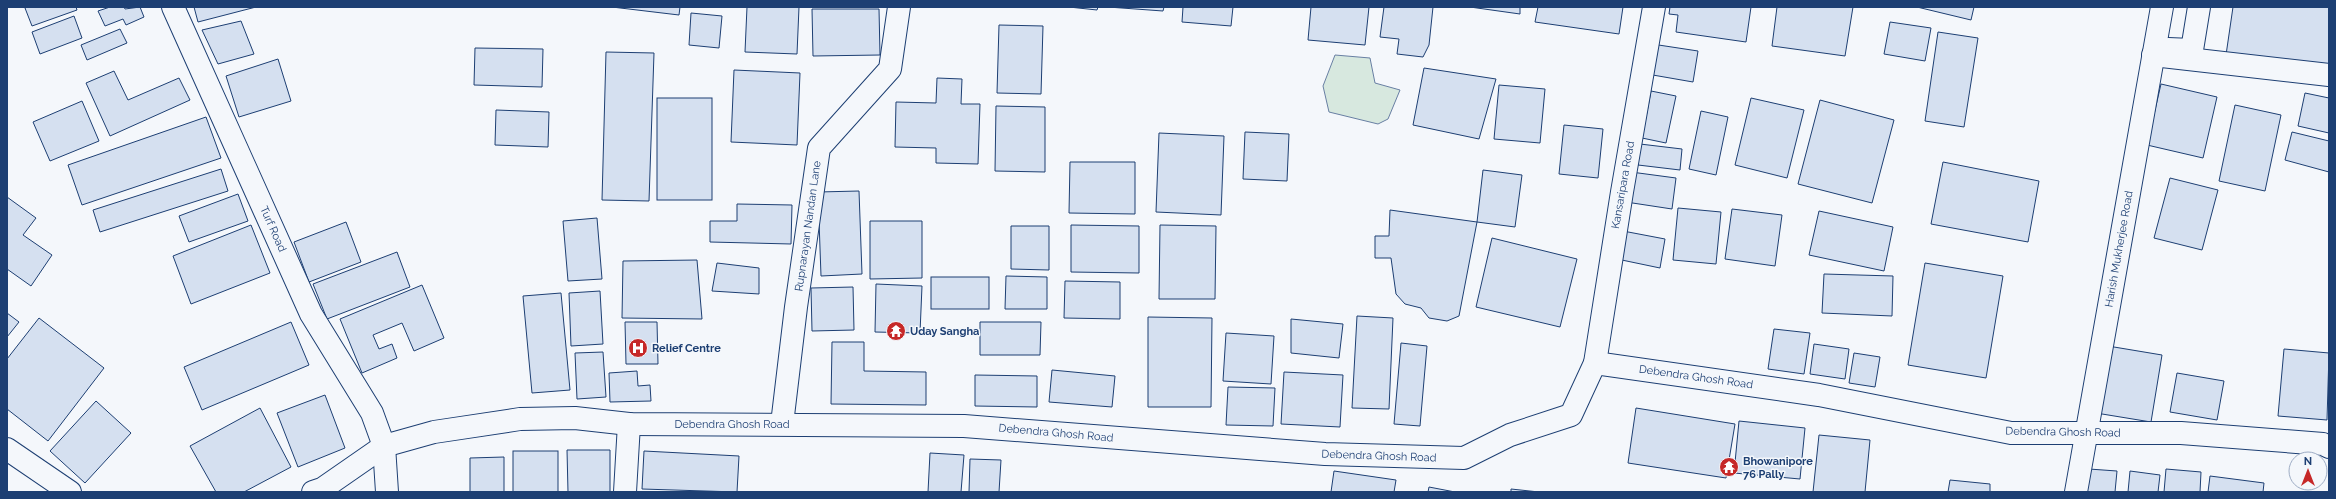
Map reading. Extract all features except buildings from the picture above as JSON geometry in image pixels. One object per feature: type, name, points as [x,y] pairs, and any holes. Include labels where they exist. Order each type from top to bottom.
[{"type":"street","name":"Turf Road","points":[[173,7],[311,314],[372,413],[384,446],[387,492]]},
{"type":"street","name":"Rupnarayan Nandan Lane","points":[[782,424],[796,307],[819,148],[890,69],[899,7]]},
{"type":"street","name":"Kansaripara Road","points":[[1595,363],[1622,192],[1654,7]]},
{"type":"street","name":"Harish Mukherjee Road","points":[[2076,492],[2162,7]]},
{"type":"street","points":[[2154,51],[2192,50],[2199,7]]},
{"type":"street","points":[[2154,51],[2329,76]]},
{"type":"street","name":"Debendra Ghosh Road","points":[[313,492],[322,488],[384,446],[434,432],[520,419],[575,418],[628,424],[964,426],[1324,454],[1464,458],[1510,435],[1571,415],[1595,363],[1819,395],[2011,433],[2181,433],[2323,444],[2329,447]]},
{"type":"street","points":[[625,492],[628,424]]},
{"type":"street","points":[[7,449],[63,490]]},
{"type":"shaded area","points":[[1335,55],[1370,58],[1375,83],[1400,90],[1388,119],[1378,124],[1329,112],[1323,86]]},
{"type":"place","name":"Uday Sangha","points":[[896,331]]},
{"type":"place","name":"Relief Centre","points":[[638,348]]},
{"type":"place","name":"Bhowanipore 76 Pally","points":[[1729,467]]}]
